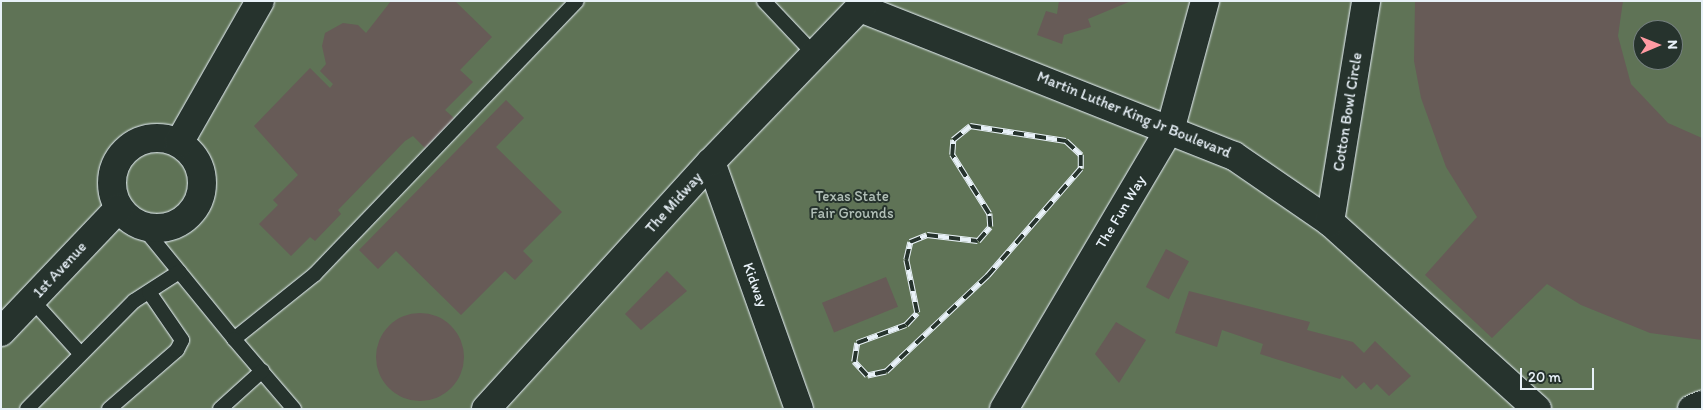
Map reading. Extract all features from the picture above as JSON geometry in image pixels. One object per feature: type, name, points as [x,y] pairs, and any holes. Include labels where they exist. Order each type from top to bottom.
[{"type":"street","points":[[179,143],[260,1]]},
{"type":"street","name":"The Fun Way","points":[[1004,409],[1171,127],[1205,1]]},
{"type":"street","name":"Cotton Bowl Circle","points":[[1330,222],[1366,1]]},
{"type":"street","name":"The Midway","points":[[486,409],[711,162],[863,5]]},
{"type":"street","name":"Martin Luther King Jr Boulevard","points":[[863,5],[1171,127],[1234,156],[1330,222],[1537,409]]},
{"type":"street","points":[[149,138],[179,143],[199,165],[202,187],[195,208],[172,226],[142,226],[119,208],[111,179],[123,152],[149,138]]},
{"type":"street","name":"Kidway","points":[[711,162],[800,409]]},
{"type":"street","name":"1st Avenue","points":[[1,332],[119,208]]},
{"type":"street","points":[[1692,409],[1702,405]]},
{"type":"lane","points":[[234,339],[315,274],[577,1]]},
{"type":"lane","points":[[764,1],[814,55]]},
{"type":"lane","points":[[142,226],[294,409]]},
{"type":"lane","points":[[27,409],[79,352],[149,292],[179,272]]},
{"type":"lane","points":[[109,409],[177,350],[182,340],[149,292]]},
{"type":"lane","points":[[32,300],[79,352]]},
{"type":"lane","points":[[220,409],[262,371]]},
{"type":"green space","name":"Texas State Fair Grounds","points":[[1,1],[1702,1],[1702,409],[1,409]]},
{"type":"building","points":[[391,1],[455,1],[492,37],[460,70],[473,82],[445,110],[454,118],[425,148],[413,136],[405,141],[338,210],[341,214],[315,241],[310,237],[291,256],[259,224],[278,205],[273,200],[298,175],[254,126],[310,68],[330,88],[333,84],[320,71],[326,64],[322,46],[325,33],[343,23],[358,25],[366,33]]},
{"type":"building","points":[[1059,1],[1131,1],[1088,19],[1091,27],[1064,35],[1062,44],[1037,35],[1046,11],[1057,14]]},
{"type":"building","points":[[1415,1],[1623,1],[1618,36],[1631,84],[1668,123],[1702,138],[1702,340],[1650,333],[1581,305],[1547,284],[1492,338],[1425,275],[1477,217],[1446,167],[1421,98],[1414,61]]},
{"type":"building","points":[[506,100],[524,118],[496,147],[562,212],[523,251],[533,261],[515,280],[505,271],[461,315],[396,251],[378,269],[359,250]]},
{"type":"building","points":[[1166,249],[1189,261],[1169,299],[1146,287]]},
{"type":"building","points":[[667,271],[687,291],[641,330],[625,314]]},
{"type":"building","points":[[886,277],[898,307],[834,333],[822,303]]},
{"type":"building","points":[[1189,291],[1310,322],[1307,330],[1353,342],[1364,353],[1375,341],[1411,376],[1389,396],[1377,384],[1371,390],[1364,382],[1356,389],[1342,375],[1340,379],[1260,354],[1263,344],[1222,330],[1217,347],[1175,333]]},
{"type":"building","points":[[420,313],[437,316],[445,320],[457,332],[461,340],[464,357],[461,374],[457,382],[445,394],[437,398],[420,401],[403,398],[395,394],[383,382],[379,374],[376,357],[379,340],[383,332],[395,320],[403,316]]},
{"type":"building","points":[[1116,322],[1146,340],[1119,383],[1095,354]]},
{"type":"railway","points":[[970,126],[1066,141],[1081,155],[1081,169],[988,276],[886,372],[867,376],[854,362],[857,343],[906,325],[917,313],[906,260],[910,242],[927,235],[978,241],[990,227],[989,214],[952,155],[953,140],[970,126]]}]
